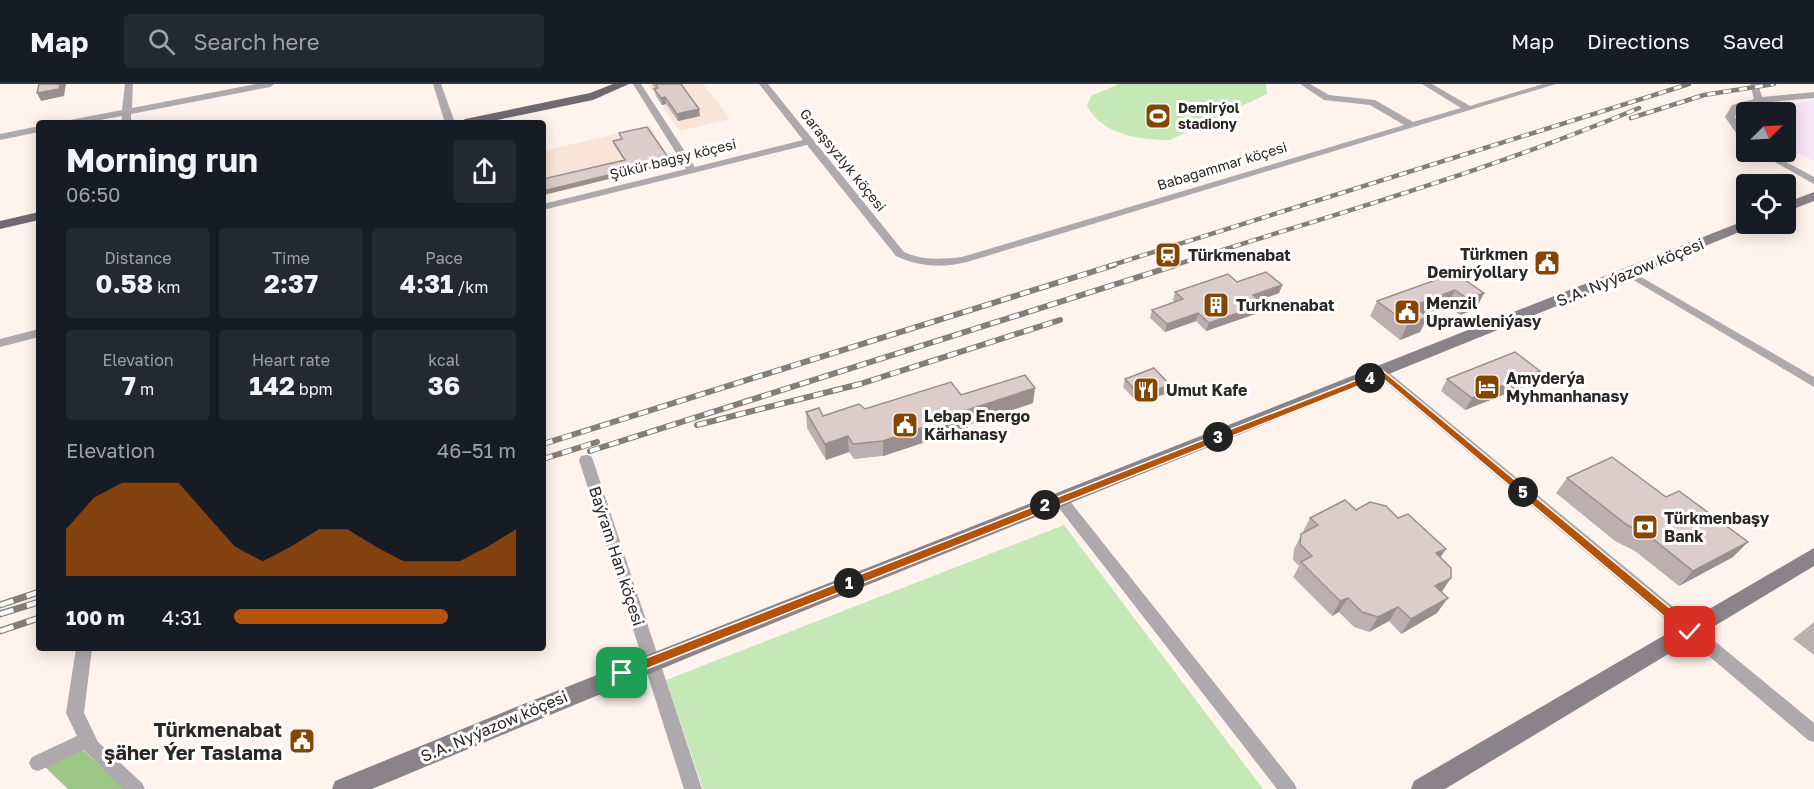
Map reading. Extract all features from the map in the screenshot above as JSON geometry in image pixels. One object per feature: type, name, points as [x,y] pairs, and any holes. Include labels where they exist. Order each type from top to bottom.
[{"type":"main road","points":[[479,120],[593,96],[623,84]]},
{"type":"main road","points":[[0,225],[36,217]]},
{"type":"street","points":[[126,120],[129,84]]},
{"type":"street","points":[[86,120],[270,84]]},
{"type":"street","points":[[437,84],[449,120]]},
{"type":"street","points":[[637,84],[692,170]]},
{"type":"street","name":"Garaşsyzlyk köçesi","points":[[763,84],[900,254]]},
{"type":"street","points":[[1304,84],[1327,98],[1372,102],[1411,124]]},
{"type":"street","points":[[1426,84],[1469,109]]},
{"type":"street","name":"Babagammar köçesi","points":[[900,254],[909,259],[924,262],[963,260],[1411,124],[1552,84]]},
{"type":"street","points":[[1759,84],[1754,85],[1759,100]]},
{"type":"street","points":[[1752,102],[1814,95]]},
{"type":"street","points":[[1736,106],[1730,117],[1736,126]]},
{"type":"street","points":[[0,137],[36,130]]},
{"type":"street","name":"Şükür bagşy köçesi","points":[[546,206],[810,141]]},
{"type":"street","points":[[1780,162],[1814,181]]},
{"type":"street","points":[[1796,203],[1814,196]]},
{"type":"street","name":"S.A. Nyýazow köçesi","points":[[344,789],[651,662],[1382,373],[1736,229]]},
{"type":"street","points":[[1629,273],[1814,383]]},
{"type":"street","points":[[0,343],[36,334]]},
{"type":"street","points":[[1382,373],[1814,734]]},
{"type":"street","name":"Baýram Han köçesi","points":[[586,460],[693,789]]},
{"type":"street","points":[[1060,499],[1288,789]]},
{"type":"street","points":[[1423,789],[1690,632],[1814,556]]},
{"type":"street","points":[[84,651],[75,713],[92,748],[136,789]]},
{"type":"street","points":[[38,763],[88,739]]},
{"type":"shaded area","points":[[647,84],[703,84],[730,119],[680,131]]},
{"type":"shaded area","points":[[1814,100],[1814,161],[1796,153],[1796,103]]},
{"type":"shaded area","points":[[650,126],[673,164],[546,195],[546,150]]},
{"type":"green space","name":"Demirýol stadiony","points":[[1119,84],[1266,84],[1267,94],[1170,140],[1159,140],[1135,137],[1112,130],[1094,116],[1087,106],[1091,96]]},
{"type":"green space","points":[[1064,525],[1263,789],[703,789],[666,680]]},
{"type":"green space","points":[[80,747],[125,789],[68,789],[43,765]]},
{"type":"building","points":[[39,84],[60,84],[59,89],[37,93]]},
{"type":"building","points":[[656,84],[681,84],[699,109],[677,114],[665,97],[661,98],[654,89],[658,88]]},
{"type":"building","points":[[647,127],[670,160],[546,190],[546,178],[625,160],[613,141],[622,139],[619,133]]},
{"type":"building","name":"Turknenabat","points":[[1266,272],[1282,285],[1253,295],[1264,304],[1209,323],[1198,313],[1167,324],[1152,310],[1183,299],[1175,292],[1228,274],[1237,282]]},
{"type":"building","points":[[1455,273],[1484,293],[1468,299],[1455,290],[1413,306],[1428,317],[1408,324],[1377,301]]},
{"type":"building","points":[[1515,352],[1540,371],[1472,398],[1447,379]]},
{"type":"building","points":[[1154,368],[1170,385],[1140,395],[1125,379]]},
{"type":"building","points":[[1025,375],[1035,388],[883,441],[853,444],[848,436],[825,444],[806,412],[819,408],[823,416],[859,404],[865,409],[951,382],[961,395]]},
{"type":"building","points":[[1612,457],[1666,497],[1679,491],[1748,542],[1693,571],[1649,536],[1627,525],[1567,478]]},
{"type":"building","points":[[1345,500],[1356,510],[1370,502],[1386,506],[1398,518],[1408,514],[1446,549],[1436,553],[1451,568],[1451,578],[1435,586],[1448,598],[1411,619],[1398,607],[1378,617],[1362,612],[1348,598],[1340,601],[1301,562],[1312,556],[1300,544],[1301,534],[1318,525],[1310,518]]},
{"type":"railway","points":[[1109,266],[1689,84]]},
{"type":"railway","points":[[1631,118],[1704,95],[1774,84]]},
{"type":"railway","points":[[1172,266],[1466,173],[1639,108]]},
{"type":"railway","points":[[546,443],[1114,265]]},
{"type":"railway","points":[[590,451],[1176,265]]},
{"type":"railway","points":[[697,425],[860,384],[1060,320]]},
{"type":"railway","points":[[546,458],[597,442]]},
{"type":"railway","points":[[0,605],[36,593]]},
{"type":"railway","points":[[0,614],[36,603]]},
{"type":"railway","points":[[0,631],[36,619]]},
{"type":"place","name":"Demirýol stadiony","points":[[1158,116]]},
{"type":"place","name":"Türkmenabat","points":[[1168,255]]},
{"type":"place","name":"Türkmen Demirýollary","points":[[1547,263]]},
{"type":"place","name":"Turknenabat","points":[[1216,305]]},
{"type":"place","name":"Menzil Uprawleniýasy","points":[[1407,312]]},
{"type":"place","name":"Amyderýa Myhmanhanasy","points":[[1487,387]]},
{"type":"place","name":"Umut Kafe","points":[[1146,390]]},
{"type":"place","name":"Lebap Energo Kärhanasy","points":[[905,425]]},
{"type":"place","name":"Türkmenbaşy Bank","points":[[1645,527]]},
{"type":"place","name":"Türkmenabat şäher Ýer Taslama","points":[[302,741]]},
{"type":"route","points":[[622,673],[1382,373],[1690,632]]}]
